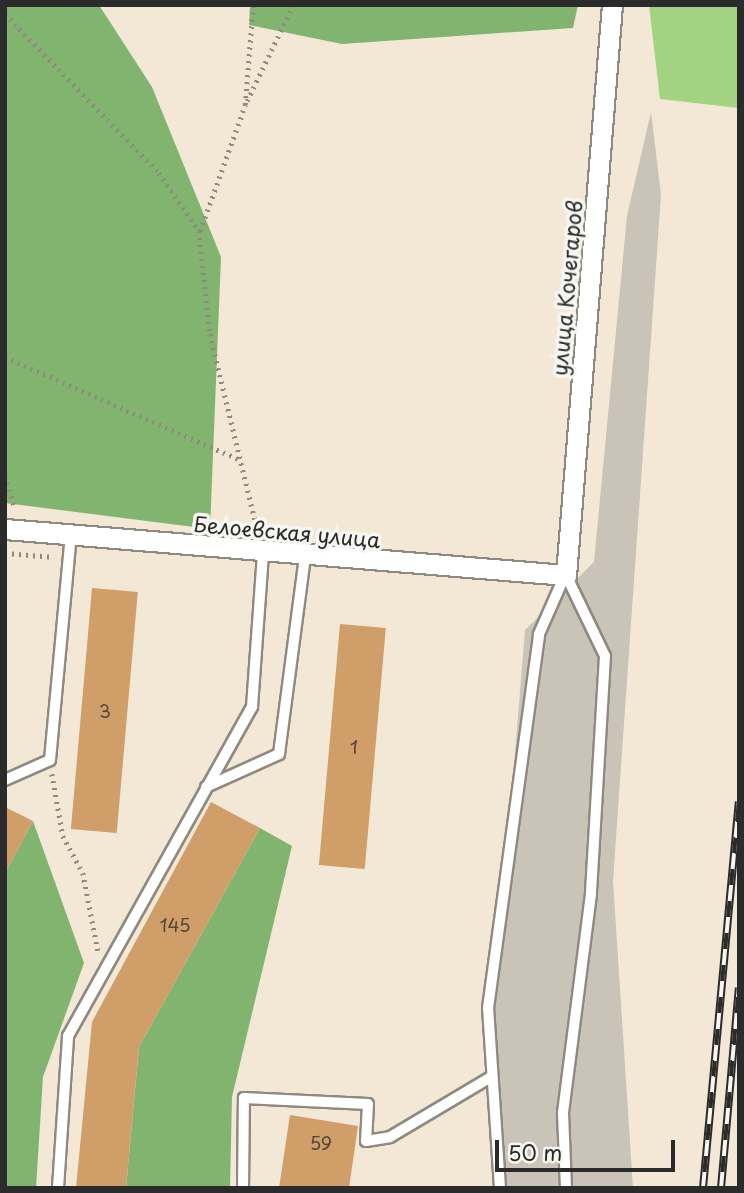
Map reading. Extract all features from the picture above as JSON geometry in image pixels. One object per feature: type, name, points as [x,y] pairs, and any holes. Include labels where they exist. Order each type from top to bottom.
[{"type":"street","name":"улица Кочегаров","points":[[566,575],[612,5]]},
{"type":"street","name":"Белоевская улица","points":[[14,530],[263,553],[566,575]]},
{"type":"lane","points":[[5,780],[50,760],[72,558],[71,535]]},
{"type":"lane","points":[[58,1188],[68,1036],[252,707],[263,553]]},
{"type":"lane","points":[[205,787],[279,754],[305,556]]},
{"type":"lane","points":[[500,1188],[488,1008],[539,634],[566,575]]},
{"type":"lane","points":[[566,575],[605,656],[591,894],[563,1113],[566,1188]]},
{"type":"lane","points":[[243,1188],[244,1098],[368,1104],[366,1141],[390,1137],[491,1077]]},
{"type":"path","points":[[245,105],[253,5]]},
{"type":"path","points":[[263,553],[209,334],[199,232],[245,105],[293,5]]},
{"type":"path","points":[[5,13],[159,173],[199,232]]},
{"type":"path","points":[[5,357],[239,460]]},
{"type":"path","points":[[5,476],[14,530]]},
{"type":"path","points":[[5,553],[72,558]]},
{"type":"path","points":[[50,760],[63,836],[83,873],[103,974]]},
{"type":"shaded area","points":[[651,112],[661,195],[613,881],[633,1188],[504,1188],[493,1024],[525,630],[594,562],[627,216]]},
{"type":"green space","points":[[5,5],[99,5],[152,87],[221,257],[210,529],[5,503]]},
{"type":"green space","points":[[250,5],[578,5],[573,28],[342,44],[249,25]]},
{"type":"green space","points":[[649,5],[739,5],[739,108],[660,99]]},
{"type":"green space","points":[[33,821],[84,963],[43,1077],[36,1188],[5,1188],[5,873]]},
{"type":"green space","points":[[260,828],[292,846],[232,1097],[230,1188],[126,1188],[139,1047]]},
{"type":"building","points":[[92,588],[138,592],[117,833],[71,829]]},
{"type":"building","points":[[340,624],[386,628],[365,869],[319,865]]},
{"type":"building","points":[[211,802],[260,828],[139,1047],[126,1188],[76,1188],[92,1022]]},
{"type":"building","points":[[5,807],[33,821],[5,873]]},
{"type":"building","points":[[290,1115],[358,1126],[349,1188],[279,1188]]},
{"type":"railway","points":[[703,1188],[739,802]]},
{"type":"railway","points":[[721,1188],[739,988]]}]
